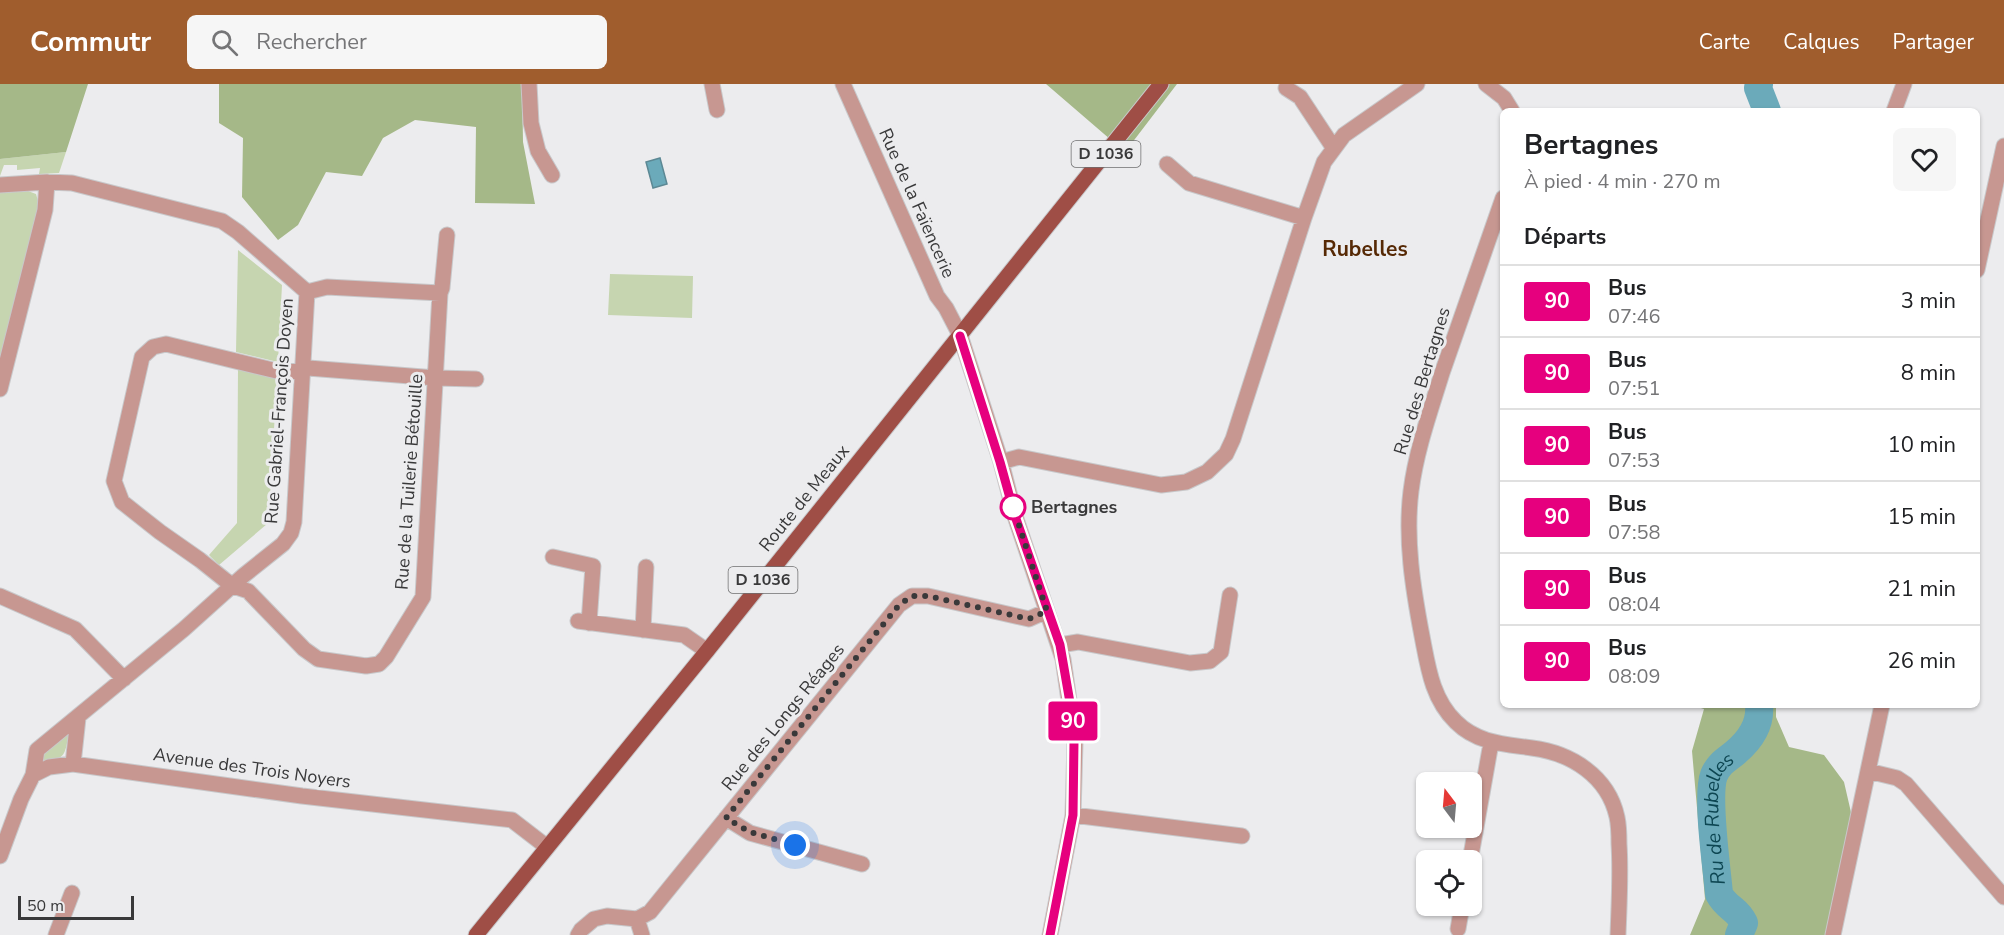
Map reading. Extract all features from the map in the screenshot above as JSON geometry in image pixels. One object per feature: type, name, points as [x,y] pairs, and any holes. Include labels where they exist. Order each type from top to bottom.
[{"type":"main road","name":"Route de Meaux","points":[[476,935],[707,651],[1161,84]]},
{"type":"street","points":[[529,84],[531,123],[538,152],[552,175]]},
{"type":"street","points":[[712,84],[717,110]]},
{"type":"street","name":"Rue de la Faïencerie","points":[[843,84],[937,296],[946,308],[960,336],[1015,516],[1060,645],[1072,714],[1073,815],[1050,935]]},
{"type":"street","points":[[1000,462],[1019,457],[1161,484],[1186,482],[1207,472],[1226,454],[1233,439],[1324,162],[1344,135],[1417,84]]},
{"type":"street","points":[[1486,84],[1503,98],[1510,108]]},
{"type":"street","points":[[1895,108],[1904,84]]},
{"type":"street","points":[[1286,88],[1299,97],[1333,147]]},
{"type":"street","points":[[1980,256],[2004,146]]},
{"type":"street","points":[[1167,164],[1190,183],[1304,218]]},
{"type":"street","points":[[0,389],[45,210],[47,182]]},
{"type":"street","name":"Rue Gabriel-François Doyen","points":[[0,185],[72,183],[222,221],[238,231],[307,292],[294,522],[291,533],[283,543],[123,680],[37,750],[33,775]]},
{"type":"street","name":"Rue des Bertagnes","points":[[1500,207],[1421,438],[1411,492],[1410,543],[1417,606],[1431,682],[1445,710],[1457,723],[1473,736],[1491,743],[1538,749],[1568,757],[1586,768],[1601,784],[1611,800],[1618,818],[1620,860],[1618,935]]},
{"type":"street","name":"Rue de la Tuilerie Bétouille","points":[[447,235],[440,293],[436,378],[423,597],[387,657],[380,664],[366,666],[318,659],[304,649],[248,591],[233,586],[122,502],[117,492],[114,481],[142,357],[153,347],[166,344],[281,372],[303,371],[308,368],[436,378],[476,378]]},
{"type":"street","points":[[307,292],[327,287],[440,293]]},
{"type":"street","points":[[554,557],[593,566],[583,622],[684,635],[707,651]]},
{"type":"street","points":[[643,630],[646,567]]},
{"type":"street","points":[[1060,645],[1078,642],[1190,663],[1210,661],[1221,652],[1230,595]]},
{"type":"street","points":[[0,596],[75,629],[123,680]]},
{"type":"street","name":"Rue des Longs Réages","points":[[637,919],[650,912],[899,605],[912,596],[928,596],[1029,619],[1047,611]]},
{"type":"street","points":[[1833,935],[1881,708]]},
{"type":"street","points":[[73,764],[78,718]]},
{"type":"street","points":[[1472,850],[1491,743]]},
{"type":"street","name":"Avenue des Trois Noyers","points":[[33,775],[49,767],[73,764],[302,796],[512,820],[547,847]]},
{"type":"street","points":[[1868,771],[1897,778],[1906,784],[2004,897]]},
{"type":"street","points":[[0,856],[21,799],[33,775]]},
{"type":"street","points":[[1073,815],[1242,836]]},
{"type":"street","points":[[726,818],[750,832],[862,864]]},
{"type":"street","points":[[56,935],[72,893]]},
{"type":"street","points":[[578,935],[594,919],[607,916],[637,919],[642,935]]},
{"type":"street","points":[[1458,929],[1460,916]]},
{"type":"green space","points":[[0,84],[88,84],[66,152],[0,159]]},
{"type":"green space","points":[[219,84],[522,84],[523,142],[535,204],[475,203],[476,127],[415,120],[383,138],[362,176],[326,172],[298,225],[278,240],[242,197],[243,138],[219,123]]},
{"type":"green space","points":[[1046,84],[1177,84],[1125,152]]},
{"type":"green space","points":[[66,152],[59,173],[39,174],[40,168],[17,170],[17,165],[4,165],[0,176],[0,159]]},
{"type":"green space","points":[[28,191],[36,194],[37,215],[0,363],[0,192]]},
{"type":"green space","points":[[238,250],[282,285],[278,362],[236,352]]},
{"type":"green space","points":[[610,274],[693,276],[692,318],[608,315]]},
{"type":"green space","points":[[238,368],[277,378],[269,515],[267,524],[219,565],[209,555],[237,523]]},
{"type":"green space","points":[[1701,708],[1776,708],[1776,717],[1789,747],[1824,755],[1844,782],[1853,821],[1825,935],[1690,935],[1705,899],[1692,751],[1704,709]]},
{"type":"green space","points":[[69,733],[65,752],[60,757],[41,763],[43,753]]},
{"type":"water","points":[[660,158],[667,184],[653,188],[646,162]]},
{"type":"waterway","name":"Ru de Rubelles","points":[[1759,84],[1758,88],[1766,108]]},
{"type":"waterway","name":"Ru de Rubelles","points":[[1739,935],[1744,923],[1719,894],[1714,851],[1712,785],[1718,767],[1754,732],[1759,708]]},
{"type":"bus line","name":"90","points":[[960,336],[1015,516],[1060,645],[1072,714],[1073,815],[1050,935]]},
{"type":"place","name":"Bertagnes","points":[[1013,507]]},
{"type":"district","name":"Rubelles","points":[[1365,249]]},
{"type":"route","points":[[795,845],[750,832],[726,818],[899,605],[912,596],[928,596],[1029,619],[1047,611],[1013,507]]}]
